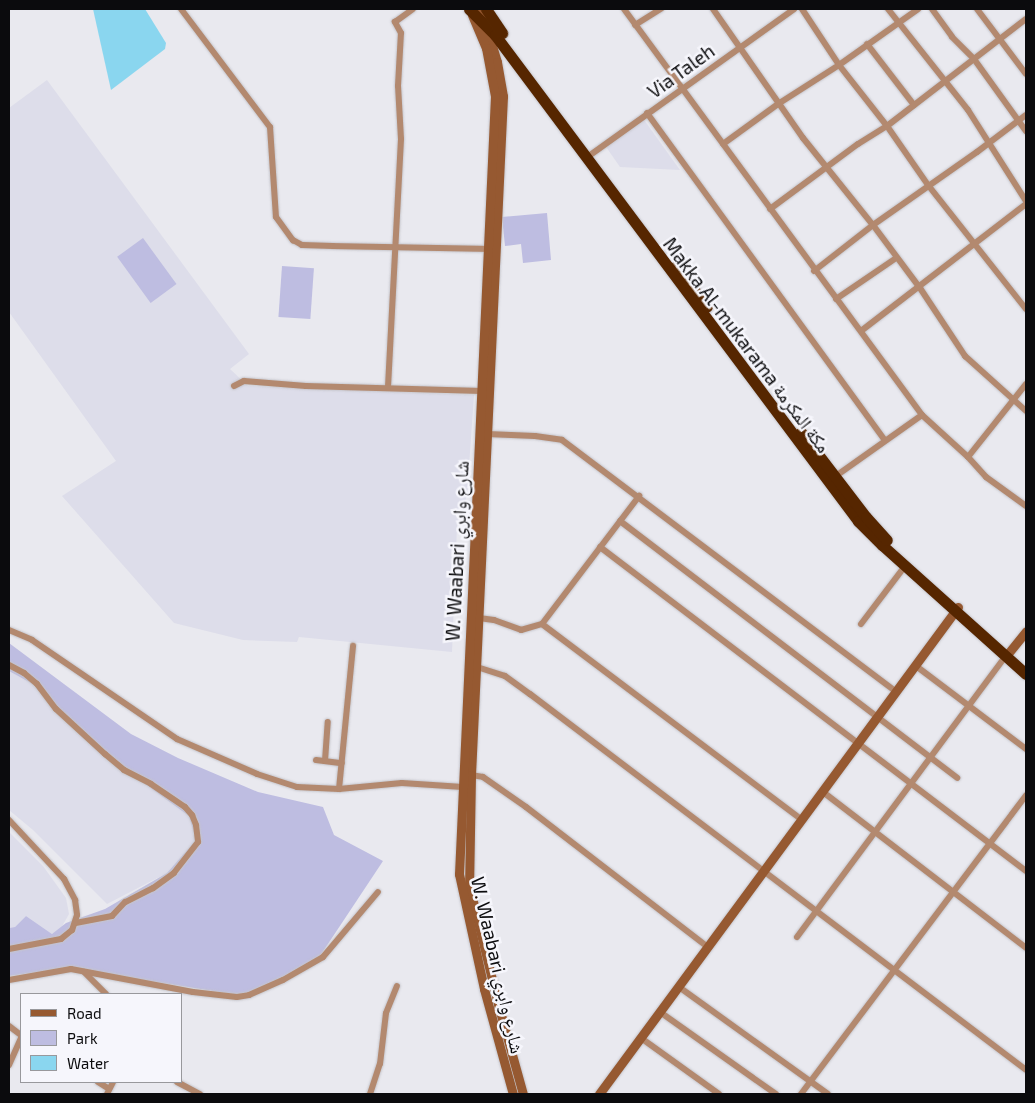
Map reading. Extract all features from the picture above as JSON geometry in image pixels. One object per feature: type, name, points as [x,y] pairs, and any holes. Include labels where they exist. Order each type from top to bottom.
[{"type":"highway","name":"Makka Al-mukarama مكة المكرمة","points":[[469,9],[486,24],[589,156],[831,479],[858,521],[905,566],[1008,653],[1026,665]]},
{"type":"highway","name":"Makka Al-mukarama مكة المكرمة","points":[[486,9],[589,156]]},
{"type":"highway","name":"Makka Al-mukarama مكة المكرمة","points":[[831,479],[884,537],[956,609]]},
{"type":"highway","name":"Makka Al-mukarama مكة المكرمة","points":[[1008,653],[1026,674]]},
{"type":"main road","name":"W. Waabari شارع وابري","points":[[469,9],[486,48],[495,96],[460,886],[484,989],[513,1094]]},
{"type":"main road","name":"W. Waabari شارع وابري","points":[[481,9],[497,62],[502,96],[471,775],[469,876],[472,903],[523,1094]]},
{"type":"main road","points":[[599,1094],[878,718],[956,609]]},
{"type":"main road","points":[[1008,653],[1026,631]]},
{"type":"street","points":[[180,9],[270,127],[276,217],[292,240],[302,245],[488,249]]},
{"type":"street","points":[[388,387],[401,139],[398,86],[401,33],[395,22],[413,9]]},
{"type":"street","points":[[624,9],[724,144],[814,271],[861,331],[922,415],[986,476],[1026,506]]},
{"type":"street","points":[[635,24],[661,9]]},
{"type":"street","points":[[713,9],[778,104],[920,288],[965,356],[1026,411]]},
{"type":"street","name":"Via Taleh","points":[[589,156],[794,9]]},
{"type":"street","points":[[802,9],[839,65],[887,126],[928,185],[1026,309]]},
{"type":"street","points":[[861,331],[920,288],[1026,202],[1013,177],[991,149],[989,141],[946,81],[888,9]]},
{"type":"street","points":[[724,144],[778,104],[839,65],[918,9]]},
{"type":"street","points":[[932,9],[952,37],[974,59],[1026,131]]},
{"type":"street","points":[[977,9],[1026,74]]},
{"type":"street","points":[[770,209],[887,126],[1026,19]]},
{"type":"street","points":[[867,44],[914,105]]},
{"type":"street","points":[[647,113],[885,440]]},
{"type":"street","points":[[814,271],[873,225],[977,152],[1026,114]]},
{"type":"street","points":[[836,299],[896,258]]},
{"type":"street","points":[[234,386],[244,380],[306,386],[482,391]]},
{"type":"street","points":[[968,457],[1012,399],[1026,384]]},
{"type":"street","points":[[831,479],[922,415]]},
{"type":"street","points":[[487,434],[535,436],[562,440],[639,496],[897,692]]},
{"type":"street","points":[[479,618],[494,620],[521,630],[542,624],[639,496]]},
{"type":"street","points":[[620,521],[957,778]]},
{"type":"street","points":[[600,547],[1026,871]]},
{"type":"street","points":[[861,624],[905,566]]},
{"type":"street","points":[[542,624],[802,820]]},
{"type":"street","points":[[9,630],[32,640],[177,739],[286,784],[339,789],[402,784],[463,787]]},
{"type":"street","points":[[339,789],[353,646]]},
{"type":"street","points":[[797,937],[1008,653]]},
{"type":"street","points":[[9,665],[24,673],[37,684],[62,715],[124,770],[151,784],[185,807],[196,825],[198,842],[174,873],[153,888],[125,902],[112,916],[76,923]]},
{"type":"street","points":[[916,666],[1026,750]]},
{"type":"street","points":[[477,667],[505,676],[1026,1070]]},
{"type":"street","points":[[325,761],[328,722]]},
{"type":"street","points":[[316,760],[342,763]]},
{"type":"street","points":[[471,775],[483,778],[526,807],[708,947]]},
{"type":"street","points":[[823,792],[1026,948]]},
{"type":"street","points":[[801,1094],[1026,795]]},
{"type":"street","points":[[9,820],[64,880],[77,907],[76,923],[72,930],[60,939],[9,949]]},
{"type":"street","points":[[9,986],[9,980],[71,968],[184,993],[237,997],[250,995],[284,980],[323,958],[378,892]]},
{"type":"street","points":[[83,972],[105,993]]},
{"type":"street","points":[[370,1094],[380,1064],[386,1012],[397,986]]},
{"type":"street","points":[[679,987],[828,1094]]},
{"type":"street","points":[[660,1012],[776,1094]]},
{"type":"street","points":[[9,1026],[20,1035]]},
{"type":"street","points":[[9,1065],[20,1038]]},
{"type":"street","points":[[641,1038],[718,1094]]},
{"type":"street","points":[[99,1083],[108,1092]]},
{"type":"street","points":[[178,1083],[189,1092],[200,1094]]},
{"type":"shaded area","points":[[47,80],[249,354],[230,369],[248,386],[474,395],[467,495],[457,526],[452,652],[299,637],[297,642],[243,640],[174,623],[62,496],[116,461],[9,312],[9,108]]},
{"type":"shaded area","points":[[642,117],[680,170],[620,167],[604,144]]},
{"type":"shaded area","points":[[9,671],[38,687],[151,788],[189,816],[196,840],[167,873],[107,904],[33,830],[9,810]]},
{"type":"shaded area","points":[[9,832],[43,866],[66,898],[69,914],[60,930],[52,934],[26,916],[15,927],[9,928]]},
{"type":"green space","points":[[547,213],[551,260],[523,263],[521,244],[505,246],[502,217]]},
{"type":"green space","points":[[143,238],[177,284],[151,303],[117,257]]},
{"type":"green space","points":[[282,266],[314,268],[310,319],[278,317]]},
{"type":"green space","points":[[9,643],[131,734],[178,758],[258,792],[323,807],[334,835],[383,861],[318,959],[245,996],[67,968],[9,976],[9,928],[15,927],[26,916],[52,934],[66,923],[105,909],[167,873],[196,840],[189,816],[96,748],[38,687],[9,671]]},
{"type":"water","points":[[93,9],[145,9],[166,43],[165,49],[111,90]]}]
